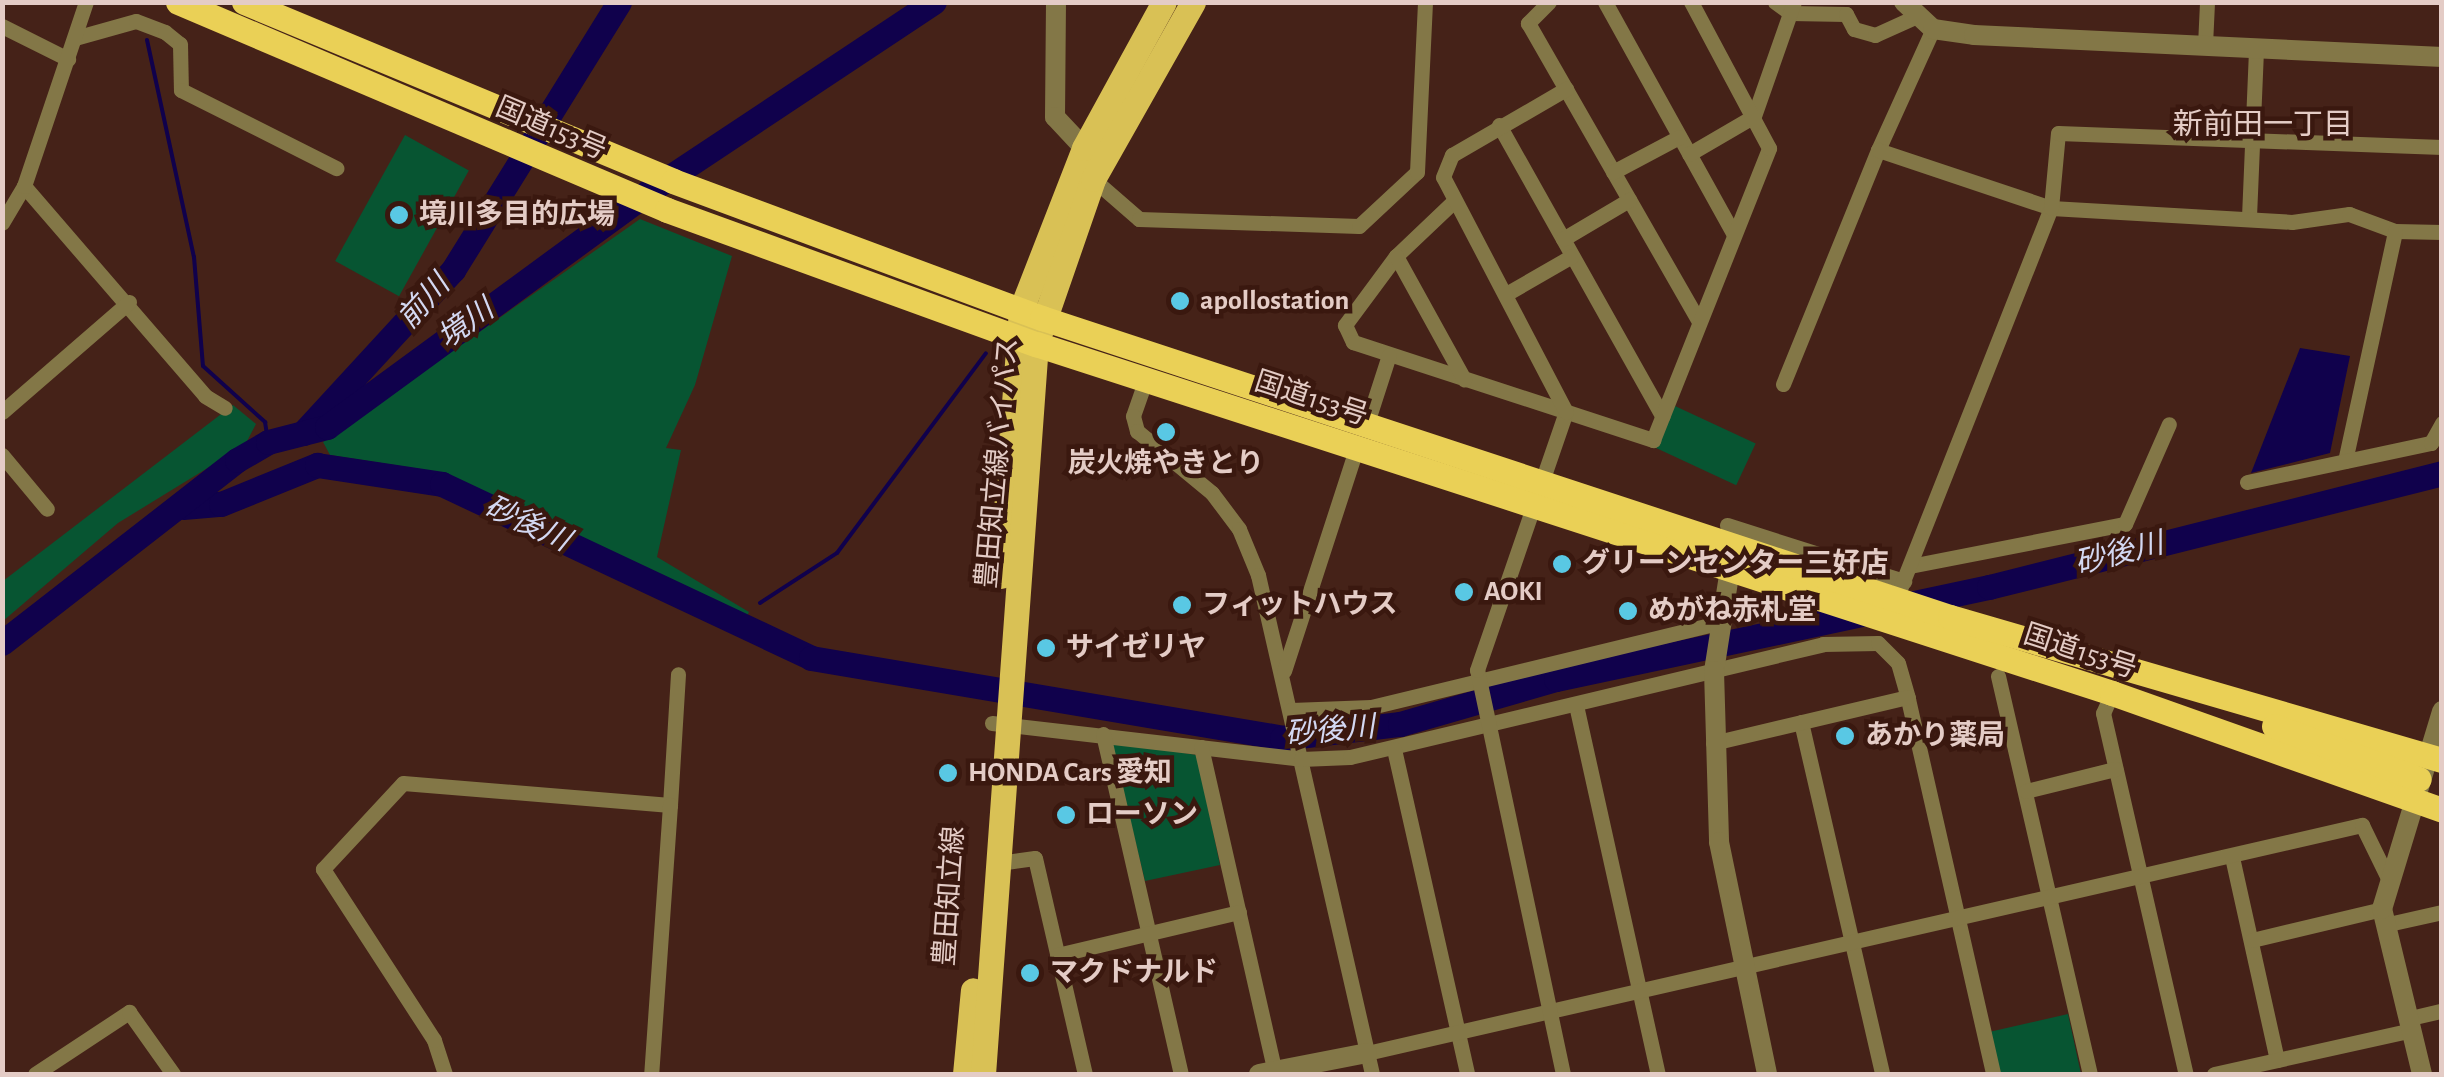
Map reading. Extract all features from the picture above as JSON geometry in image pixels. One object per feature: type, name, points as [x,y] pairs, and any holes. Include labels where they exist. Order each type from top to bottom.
[{"type":"highway","name":"国道153号","points":[[178,2],[362,83],[773,250],[1026,340],[1362,434]]},
{"type":"highway","name":"国道153号","points":[[244,2],[786,224],[1362,434],[1536,492],[1895,602],[2208,691],[2266,723],[2427,773]]},
{"type":"highway","name":"国道153号","points":[[1536,492],[1730,570],[1895,602],[2112,693],[2427,773]]},
{"type":"highway","name":"国道153号","points":[[2427,773],[2442,810]]},
{"type":"main road","name":"豊田知立線バイパス","points":[[1000,723],[1026,340],[1031,314],[1084,148],[1164,2]]},
{"type":"main road","name":"豊田知立線バイパス","points":[[1031,314],[1093,179],[1193,2]]},
{"type":"main road","name":"豊田知立線","points":[[983,1074],[999,863],[1000,723]]},
{"type":"main road","name":"豊田知立線","points":[[964,1074],[1000,723]]},
{"type":"street","points":[[2,223],[24,186],[86,2]]},
{"type":"street","points":[[1056,2],[1056,116],[1084,148]]},
{"type":"street","points":[[1093,179],[1139,219],[1359,226],[1418,172],[1425,2]]},
{"type":"street","points":[[1550,2],[1528,23],[1698,320]]},
{"type":"street","points":[[1605,2],[1734,234]]},
{"type":"street","points":[[1454,201],[1396,256],[1345,325],[1353,342],[1653,440],[1769,148],[1691,2]]},
{"type":"street","points":[[1775,2],[1792,8],[1846,14],[1854,29],[1875,34],[1909,10],[1933,29],[2442,57]]},
{"type":"street","points":[[2205,45],[2207,2]]},
{"type":"street","points":[[1689,154],[1754,116],[1792,8]]},
{"type":"street","points":[[75,38],[136,20],[165,32],[180,44],[181,90],[336,168]]},
{"type":"street","points":[[2,26],[68,58]]},
{"type":"street","points":[[1784,384],[1878,150],[1933,29]]},
{"type":"street","points":[[2249,217],[2256,49]]},
{"type":"street","points":[[1563,1074],[1485,728],[1478,680],[1536,492],[1566,412],[1443,176],[1447,163],[1499,124],[1566,88]]},
{"type":"street","points":[[1499,124],[1662,416]]},
{"type":"street","points":[[1993,1074],[1898,664],[1895,602],[2051,208],[2058,133],[2442,146]]},
{"type":"street","points":[[1613,172],[1680,137]]},
{"type":"street","points":[[1878,150],[2051,208],[2292,222],[2349,214],[2396,231],[2442,232]]},
{"type":"street","points":[[24,186],[224,408]]},
{"type":"street","points":[[1563,239],[1630,200]]},
{"type":"street","points":[[2346,462],[2396,231]]},
{"type":"street","points":[[1396,256],[1464,379]]},
{"type":"street","points":[[1506,294],[1572,256]]},
{"type":"street","points":[[2,412],[129,302]]},
{"type":"street","points":[[1284,673],[1388,355]]},
{"type":"street","points":[[1147,376],[1132,416],[1137,431],[1194,474],[1240,530],[1284,673],[1372,1074]]},
{"type":"street","points":[[1000,723],[1200,746],[1300,752],[1394,749],[1823,644],[1895,602],[2125,524],[2169,424]]},
{"type":"street","points":[[2247,482],[2431,442],[2442,424]]},
{"type":"street","points":[[2,455],[46,509]]},
{"type":"street","points":[[1727,524],[1895,602]]},
{"type":"street","points":[[1730,570],[1714,670],[1713,743],[1719,842],[1742,970],[1768,1074]]},
{"type":"street","points":[[1291,713],[1371,707],[1719,623]]},
{"type":"street","points":[[651,1074],[678,674]]},
{"type":"street","points":[[1998,676],[2090,1074]]},
{"type":"street","points":[[2112,693],[2103,713],[2186,1074]]},
{"type":"street","points":[[1713,743],[1908,697]]},
{"type":"street","points":[[1576,705],[1658,1074]]},
{"type":"street","points":[[2422,1074],[2383,917],[2387,876],[2427,773],[2442,711]]},
{"type":"street","points":[[1801,722],[1882,1074]]},
{"type":"street","points":[[1103,734],[1181,1074]]},
{"type":"street","points":[[1200,746],[1239,912],[1269,1073],[1742,970],[2362,825],[2387,876]]},
{"type":"street","points":[[1394,749],[1467,1074]]},
{"type":"street","points":[[2026,791],[2115,769]]},
{"type":"street","points":[[446,1074],[434,1040],[323,870],[403,783],[670,804]]},
{"type":"street","points":[[2232,857],[2277,1060]]},
{"type":"street","points":[[999,863],[1035,858],[1084,1074]]},
{"type":"street","points":[[1057,955],[1239,912]]},
{"type":"street","points":[[2252,940],[2383,917],[2442,912]]},
{"type":"street","points":[[2214,1074],[2407,1025],[2442,1011]]},
{"type":"street","points":[[34,1074],[129,1012],[173,1074]]},
{"type":"green space","name":"境川多目的広場","points":[[405,135],[469,170],[399,296],[335,261]]},
{"type":"green space","points":[[640,219],[732,256],[695,385],[666,448],[681,450],[657,557],[749,612],[746,618],[420,469],[330,455],[323,442]]},
{"type":"green space","points":[[233,405],[256,424],[245,445],[118,523],[3,621],[3,581]]},
{"type":"green space","points":[[1675,406],[1756,444],[1736,485],[1656,448]]},
{"type":"green space","points":[[1111,742],[1197,755],[1220,865],[1145,881]]},
{"type":"green space","points":[[2068,1014],[2081,1074],[1999,1074],[1989,1032]]},
{"type":"shaded area","points":[[2300,348],[2350,356],[2330,453],[2251,473]]},
{"type":"waterway","name":"前川","points":[[303,433],[453,270],[619,2]]},
{"type":"waterway","name":"境川","points":[[2,643],[237,460],[268,442],[327,427],[649,191],[934,2]]},
{"type":"waterway","points":[[147,40],[194,257],[203,366],[265,422],[268,442]]},
{"type":"waterway","points":[[760,603],[837,553],[986,353]]},
{"type":"waterway","name":"砂後川","points":[[183,507],[221,504],[317,465],[442,484],[811,658],[1282,738],[1400,724],[1556,679],[1989,587],[2442,473]]},
{"type":"place","name":"境川多目的広場","points":[[399,215]]},
{"type":"place","name":"apollostation","points":[[1180,301]]},
{"type":"place","name":"炭火焼やきとり","points":[[1166,432]]},
{"type":"place","name":"グリーンセンター三好店","points":[[1562,564]]},
{"type":"place","name":"AOKI","points":[[1464,592]]},
{"type":"place","name":"フィットハウス","points":[[1182,605]]},
{"type":"place","name":"めがね赤札堂","points":[[1628,611]]},
{"type":"place","name":"サイゼリヤ","points":[[1046,648]]},
{"type":"place","name":"あかり薬局","points":[[1845,736]]},
{"type":"place","name":"HONDA Cars 愛知","points":[[948,773]]},
{"type":"place","name":"ローソン","points":[[1066,815]]},
{"type":"place","name":"マクドナルド","points":[[1030,973]]},
{"type":"district","name":"新前田一丁目","points":[[2263,125]]}]
